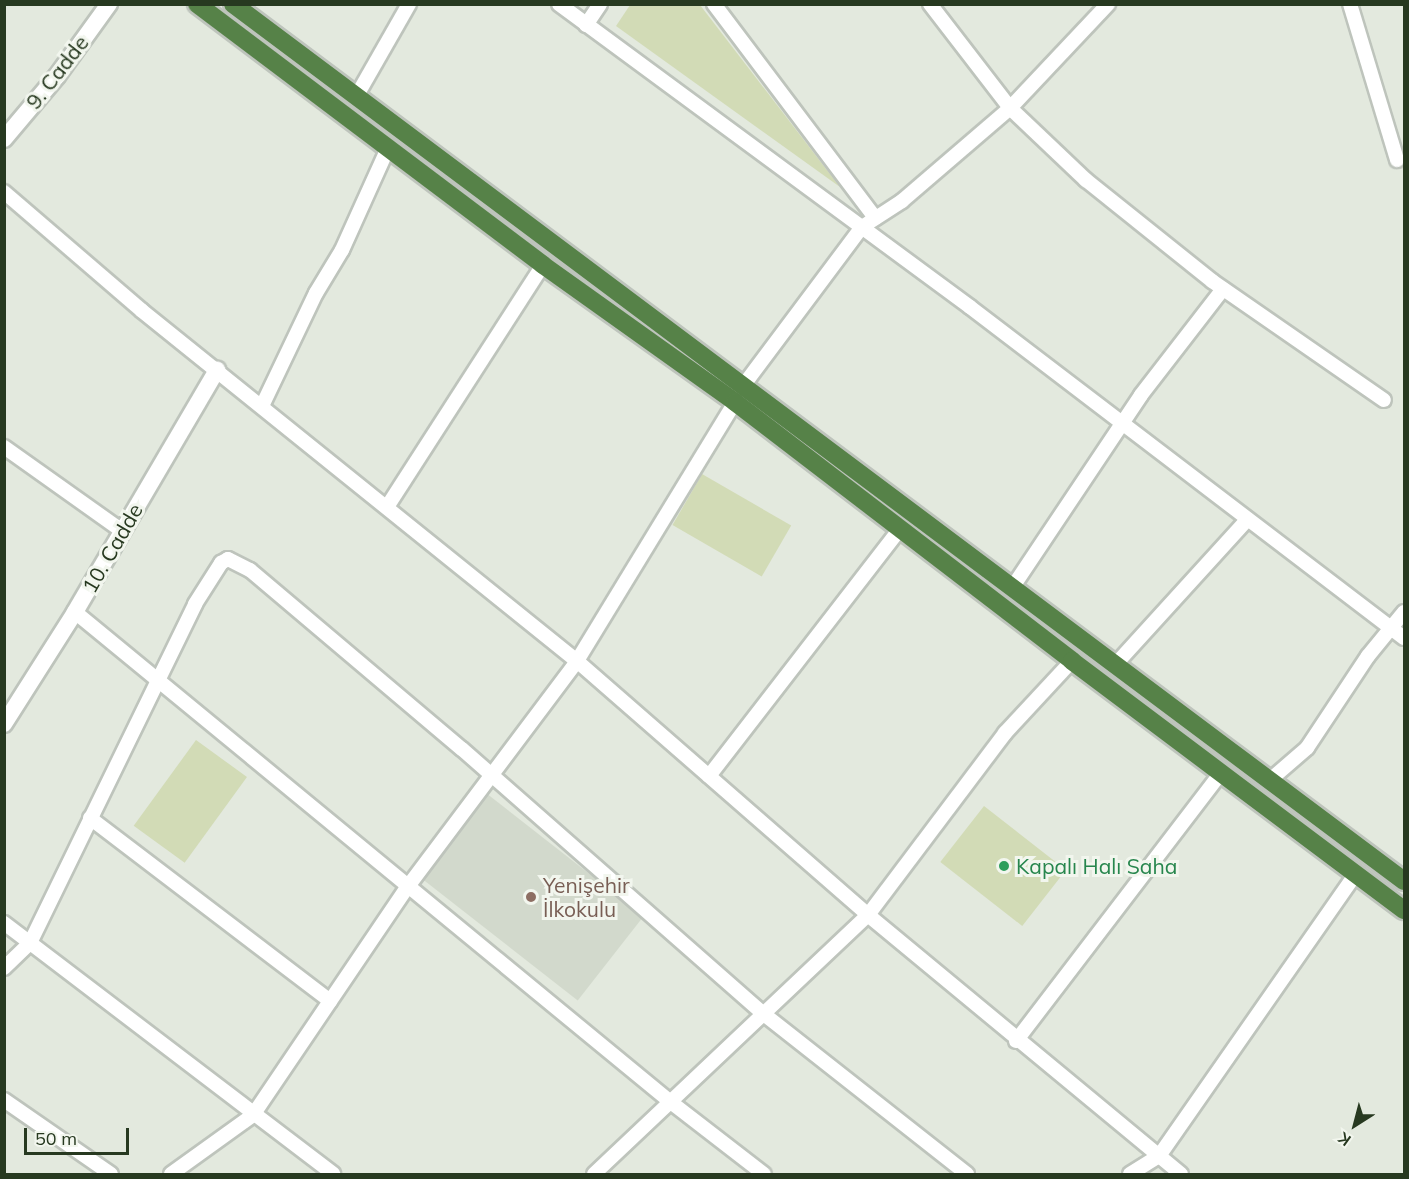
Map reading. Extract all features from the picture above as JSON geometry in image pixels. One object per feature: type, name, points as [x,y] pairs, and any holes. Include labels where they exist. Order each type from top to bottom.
[{"type":"highway","points":[[197,4],[543,265],[739,394],[1012,588],[1404,881]]},
{"type":"highway","points":[[233,4],[739,394],[900,529],[1404,910]]},
{"type":"street","name":"9. Cadde","points":[[4,139],[57,76],[109,4]]},
{"type":"street","points":[[356,97],[409,4]]},
{"type":"street","points":[[559,4],[970,307],[1404,638]]},
{"type":"street","points":[[586,24],[600,4]]},
{"type":"street","points":[[714,4],[875,218]]},
{"type":"street","points":[[930,4],[1010,108],[1086,180],[1223,289],[1384,400]]},
{"type":"street","points":[[171,1174],[253,1115],[409,885],[576,661],[739,394],[862,227],[902,201],[1010,108],[1108,4]]},
{"type":"street","points":[[1350,4],[1397,160]]},
{"type":"street","points":[[262,406],[316,293],[342,250],[388,148]]},
{"type":"street","points":[[4,192],[141,310],[576,661],[1016,1041],[1181,1174]]},
{"type":"street","points":[[387,507],[543,265]]},
{"type":"street","points":[[1012,588],[1121,424],[1223,289]]},
{"type":"street","name":"10. Cadde","points":[[4,724],[75,612],[217,370]]},
{"type":"street","points":[[4,447],[122,531]]},
{"type":"street","points":[[1115,664],[1248,519]]},
{"type":"street","points":[[710,776],[900,529]]},
{"type":"street","points":[[4,968],[30,943],[158,677],[200,596],[221,563],[228,559],[250,570],[462,749],[491,777],[765,1015],[967,1174]]},
{"type":"street","points":[[75,612],[158,677],[672,1103],[764,1174]]},
{"type":"street","points":[[1270,780],[1307,748],[1368,656],[1404,612]]},
{"type":"street","points":[[594,1174],[672,1103],[868,915],[1005,733],[1072,661]]},
{"type":"street","points":[[1016,1041],[1221,772]]},
{"type":"street","points":[[90,818],[330,1001]]},
{"type":"street","points":[[1130,1174],[1160,1156],[1356,874]]},
{"type":"street","points":[[4,923],[333,1174]]},
{"type":"street","points":[[4,1100],[111,1174]]},
{"type":"shaded area","name":"Yenişehir İlkokulu","points":[[486,793],[644,916],[578,1000],[420,877]]},
{"type":"green space","points":[[630,5],[700,5],[840,187],[616,26]]},
{"type":"green space","points":[[702,474],[791,526],[762,577],[672,525]]},
{"type":"green space","points":[[196,740],[247,777],[185,863],[134,826]]},
{"type":"green space","name":"Kapalı Halı Saha","points":[[984,806],[1066,870],[1022,926],[940,862]]},
{"type":"place","name":"Kapalı Halı Saha","points":[[1004,866]]},
{"type":"place","name":"Yenişehir İlkokulu","points":[[531,897]]}]
